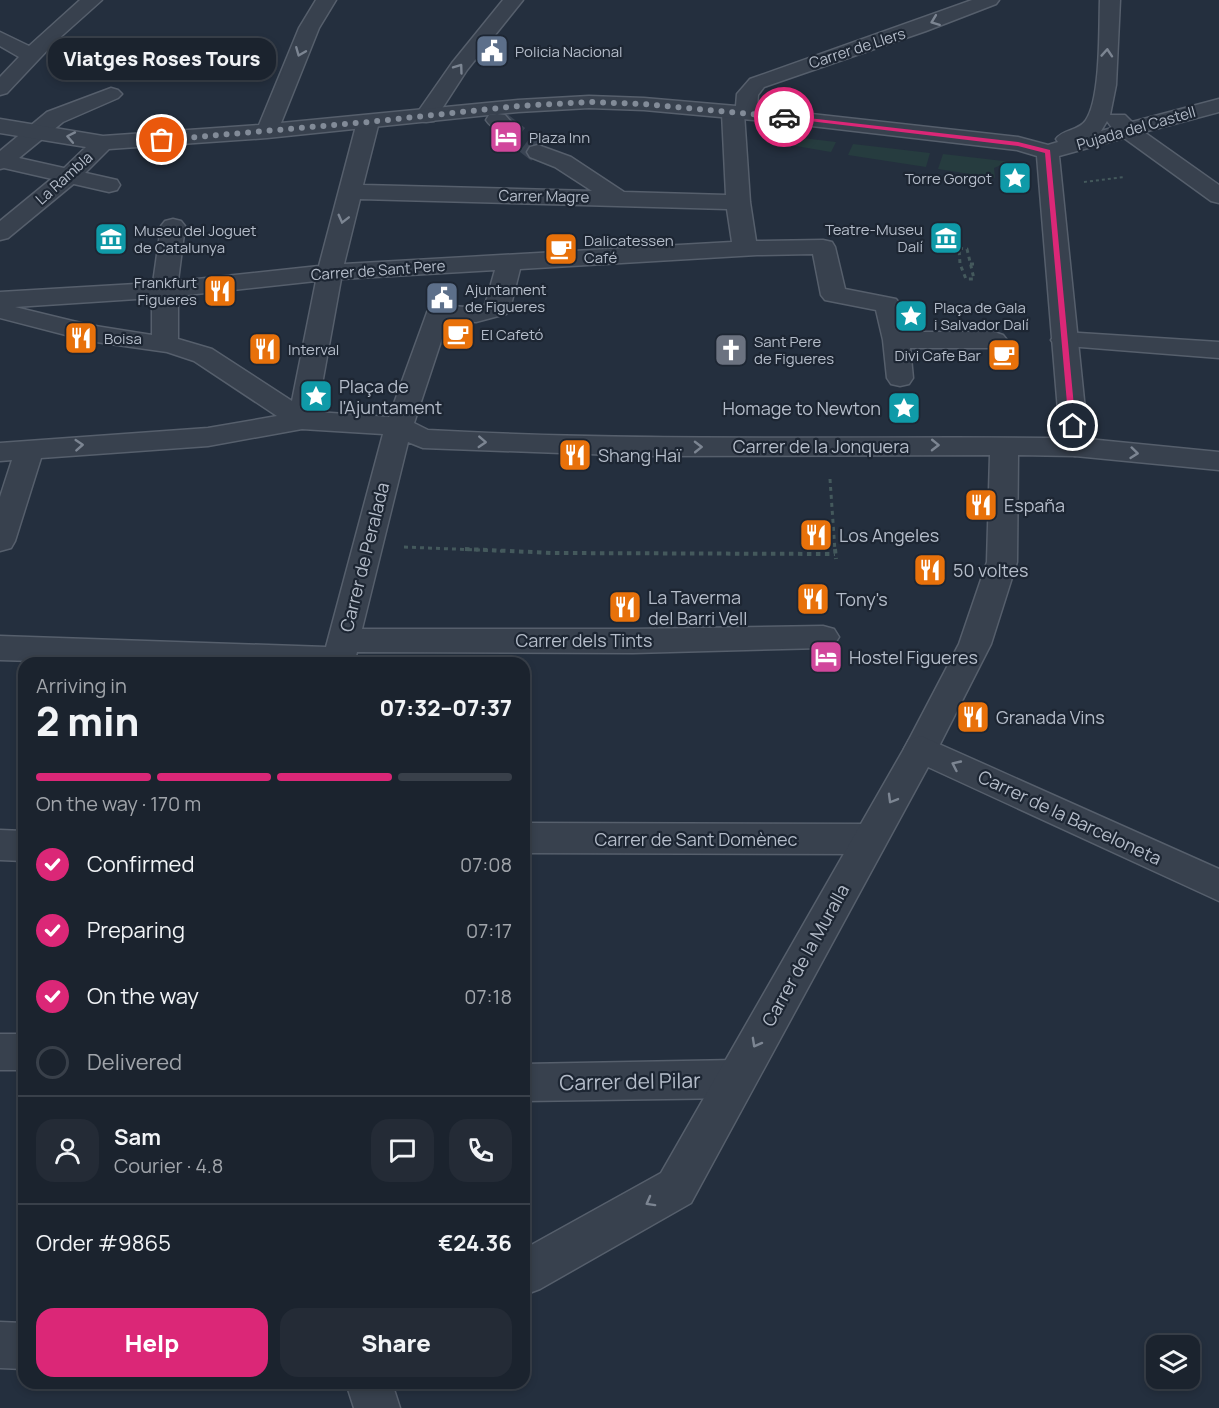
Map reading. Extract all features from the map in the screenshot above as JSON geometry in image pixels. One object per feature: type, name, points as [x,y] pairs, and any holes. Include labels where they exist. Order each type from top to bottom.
[{"type":"street","points":[[0,89],[31,56],[92,0]]},
{"type":"street","points":[[267,131],[309,28],[326,0]]},
{"type":"street","points":[[426,116],[459,67],[513,0]]},
{"type":"street","name":"Carrer de Llers","points":[[739,113],[748,94],[757,83],[919,27],[989,0]]},
{"type":"street","points":[[1110,0],[1104,106],[1127,130],[1219,196]]},
{"type":"street","points":[[0,38],[31,56]]},
{"type":"street","points":[[1,161],[55,117],[111,94]]},
{"type":"street","name":"Pujada del Castell","points":[[103,143],[368,122],[518,106],[590,102],[644,104],[739,113],[1018,144],[1050,143],[1080,136],[1096,123],[1104,106]]},
{"type":"street","name":"Pujada del Castell","points":[[1018,144],[1048,152],[1219,105]]},
{"type":"street","points":[[739,113],[738,202],[751,248]]},
{"type":"street","points":[[302,420],[330,272],[368,122]]},
{"type":"street","name":"La Rambla","points":[[0,126],[103,143]]},
{"type":"street","name":"La Rambla","points":[[0,234],[69,176],[103,143]]},
{"type":"street","points":[[538,152],[562,162],[616,197]]},
{"type":"street","points":[[1048,152],[1075,447]]},
{"type":"street","points":[[1,161],[109,185]]},
{"type":"street","name":"Carrer Magre","points":[[349,192],[616,197],[738,202]]},
{"type":"street","points":[[167,345],[165,290],[174,226]]},
{"type":"street","name":"Carrer de Sant Pere","points":[[0,300],[165,290],[330,272],[751,248],[823,247],[834,295],[887,304],[896,340]]},
{"type":"street","points":[[0,452],[30,448],[208,437],[302,420],[395,438],[438,312],[478,315],[489,314],[497,309],[508,262]]},
{"type":"street","points":[[0,310],[89,333],[167,345],[203,355],[302,420]]},
{"type":"street","points":[[900,378],[896,340],[994,340]]},
{"type":"street","points":[[1064,340],[1219,350]]},
{"type":"street","name":"Carrer de la Jonquera","points":[[395,438],[641,447],[1075,447],[1219,461]]},
{"type":"street","name":"Carrer de Peralada","points":[[340,654],[395,438]]},
{"type":"street","name":"Carrer de la Muralla","points":[[530,1270],[676,1188],[921,749],[975,644],[1002,562],[1004,446]]},
{"type":"street","points":[[0,541],[30,448]]},
{"type":"street","name":"Carrer dels Tints","points":[[0,648],[340,654],[633,641],[823,637]]},
{"type":"street","name":"Carrer de la Barceloneta","points":[[921,749],[1219,886]]},
{"type":"street","name":"Carrer de Sant Domènec","points":[[530,838],[869,839]]},
{"type":"street","points":[[0,845],[18,846]]},
{"type":"street","points":[[0,1052],[18,1052]]},
{"type":"street","name":"Carrer del Pilar","points":[[530,1083],[736,1079]]},
{"type":"street","points":[[0,1345],[18,1346]]},
{"type":"street","points":[[371,1389],[377,1408]]},
{"type":"path","points":[[1077,183],[1124,177]]},
{"type":"path","points":[[959,248],[967,249],[970,264],[974,279],[966,279],[960,264],[959,248]]},
{"type":"path","points":[[970,264],[975,264]]},
{"type":"path","points":[[366,546],[553,553],[835,556],[828,446]]},
{"type":"green space","points":[[794,137],[836,142],[831,152],[790,145]]},
{"type":"green space","points":[[853,144],[930,153],[926,167],[848,155]]},
{"type":"green space","points":[[943,154],[1012,162],[1011,165],[994,168],[995,178],[938,169]]},
{"type":"tunnel","points":[[501,123],[538,152]]},
{"type":"way so far","points":[[162,140],[368,122],[470,110],[590,102],[644,104],[784,117]]},
{"type":"place","name":"Policia Nacional","points":[[492,51]]},
{"type":"place","name":"Plaza Inn","points":[[506,137]]},
{"type":"place","name":"Viatges Roses Tours","points":[[162,140]]},
{"type":"place","name":"Torre Gorgot","points":[[1015,178]]},
{"type":"place","name":"Teatre-Museu Dalí","points":[[946,238]]},
{"type":"place","name":"Museu del Joguet de Catalunya","points":[[111,239]]},
{"type":"place","name":"Dalicatessen Café","points":[[561,249]]},
{"type":"place","name":"Frankfurt Figueres","points":[[220,291]]},
{"type":"place","name":"Ajuntament de Figueres","points":[[442,298]]},
{"type":"place","name":"Plaça de Gala i Salvador Dalí","points":[[911,316]]},
{"type":"place","name":"El Cafetó","points":[[458,334]]},
{"type":"place","name":"Boisa","points":[[81,338]]},
{"type":"place","name":"Interval","points":[[265,349]]},
{"type":"place","name":"Sant Pere de Figueres","points":[[731,350]]},
{"type":"place","name":"Divi Cafe Bar","points":[[1004,355]]},
{"type":"place","name":"Plaça de l'Ajuntament","points":[[316,396]]},
{"type":"place","name":"Homage to Newton","points":[[904,408]]},
{"type":"place","name":"Shang Haï","points":[[575,455]]},
{"type":"place","name":"España","points":[[981,505]]},
{"type":"place","name":"Los Angeles","points":[[816,535]]},
{"type":"place","name":"50 voltes","points":[[930,570]]},
{"type":"place","name":"Tony's","points":[[813,599]]},
{"type":"place","name":"La Taverma del Barri Vell","points":[[625,607]]},
{"type":"place","name":"Hostel Figueres","points":[[826,657]]},
{"type":"place","name":"Granada Vins","points":[[973,717]]},
{"type":"route","points":[[784,117],[1018,144],[1048,152],[1073,426]]}]
